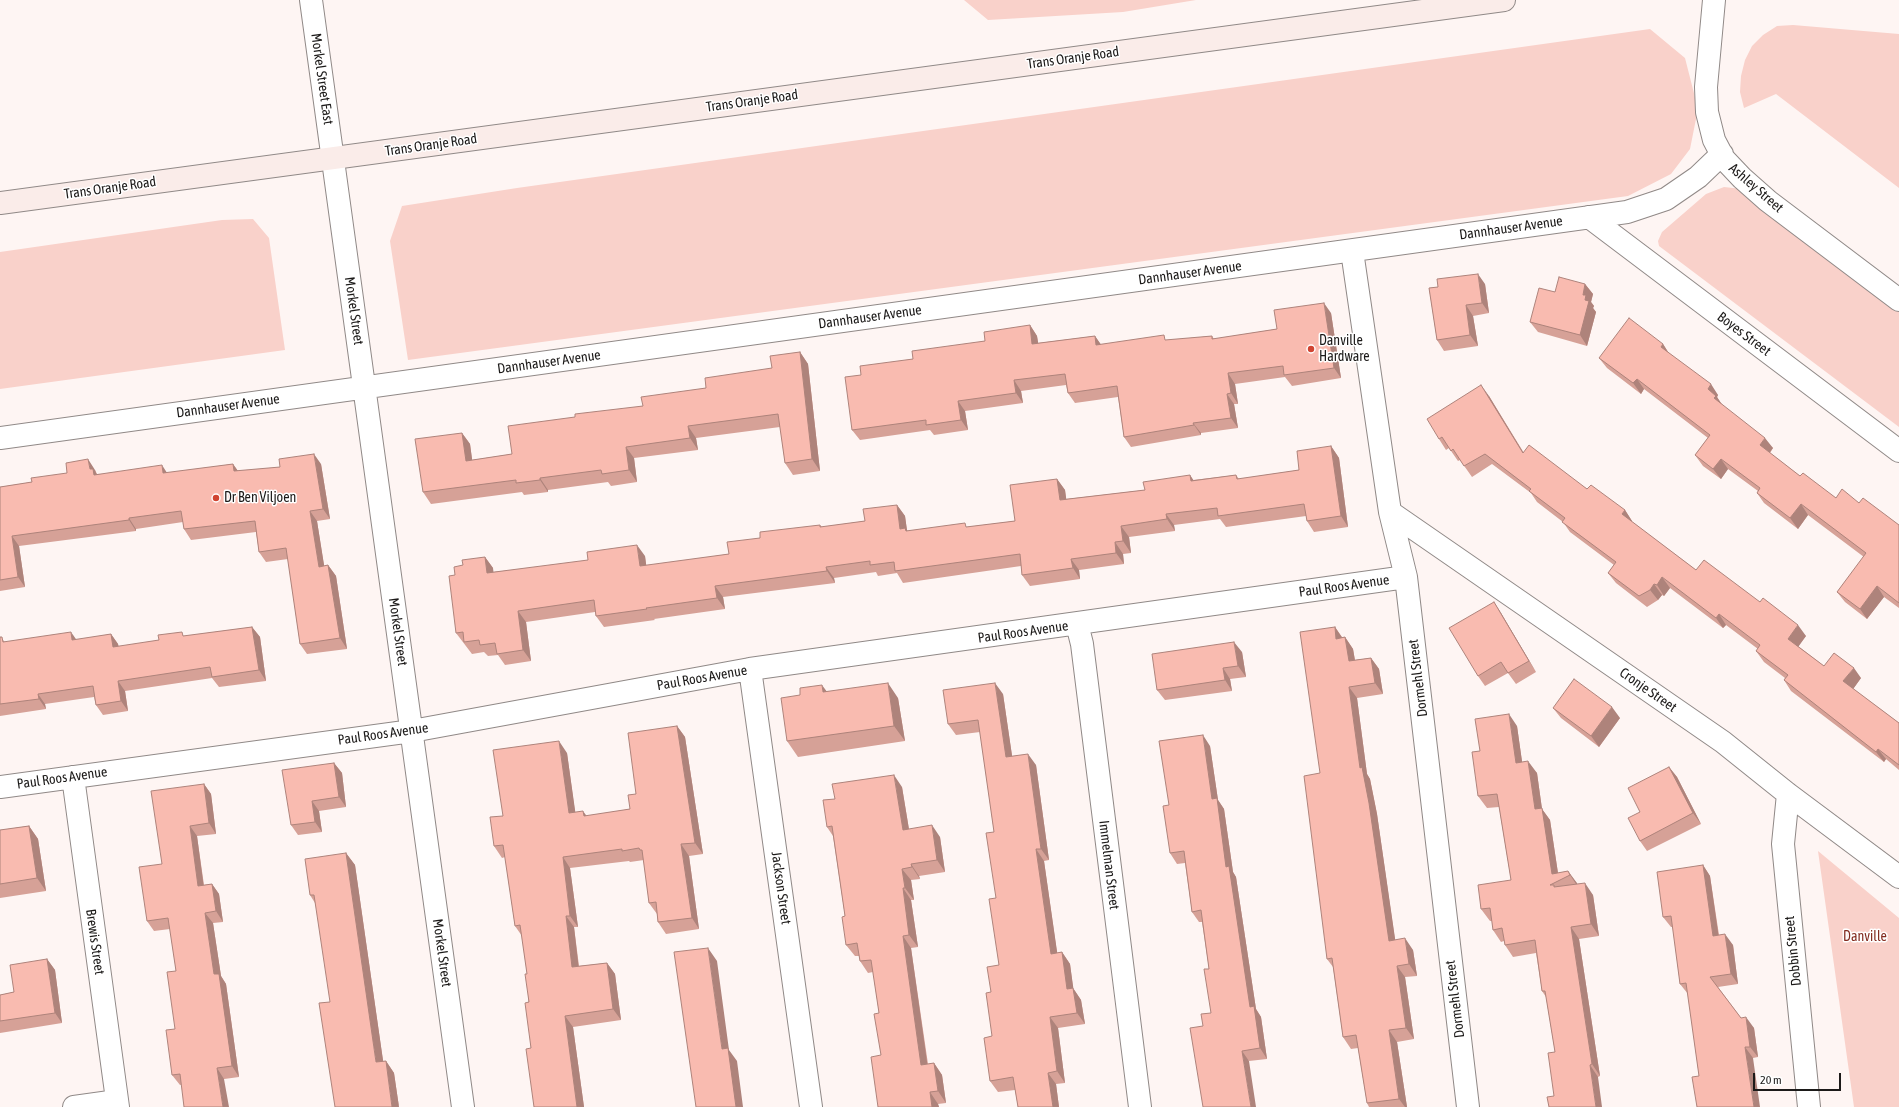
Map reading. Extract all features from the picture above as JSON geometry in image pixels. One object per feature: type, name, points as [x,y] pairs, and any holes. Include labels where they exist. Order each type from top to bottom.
[{"type":"main road","name":"Trans Oranje Road","points":[[0,203],[1504,0]]},
{"type":"street","name":"Morkel Street East","points":[[312,0],[333,158]]},
{"type":"street","name":"Ashley Street","points":[[1714,0],[1706,87],[1707,112],[1714,140],[1724,159],[1742,178],[1768,201],[1899,300]]},
{"type":"street","name":"Dannhauser Avenue","points":[[0,438],[1627,212],[1666,199],[1698,177],[1722,154]]},
{"type":"street","name":"Morkel Street","points":[[333,158],[463,1107]]},
{"type":"street","name":"Boyes Street","points":[[1589,217],[1899,451]]},
{"type":"street","name":"Dormehl Street","points":[[1352,251],[1390,512],[1406,577],[1468,1107]]},
{"type":"street","name":"Cronje Street","points":[[1390,512],[1723,742],[1788,794],[1899,877]]},
{"type":"street","name":"Paul Roos Avenue","points":[[0,787],[412,731],[750,669],[1406,577]]},
{"type":"street","name":"Immelman Street","points":[[1077,624],[1082,644],[1140,1107]]},
{"type":"street","name":"Jackson Street","points":[[750,669],[811,1107]]},
{"type":"street","name":"Brewis Street","points":[[73,777],[118,1104]]},
{"type":"street","name":"Dobbin Street","points":[[1788,794],[1783,844],[1809,1107]]},
{"type":"street","points":[[74,1107],[118,1104]]},
{"type":"green space","points":[[964,0],[1196,0],[1123,12],[988,20]]},
{"type":"green space","points":[[1793,25],[1899,34],[1899,188],[1776,94],[1744,108],[1740,92],[1741,76],[1745,60],[1752,46],[1763,35],[1777,26]]},
{"type":"green space","points":[[1650,29],[1685,58],[1698,109],[1690,149],[1671,174],[1628,196],[408,360],[390,241],[402,206],[517,188]]},
{"type":"green space","points":[[1724,187],[1742,189],[1899,310],[1899,427],[1659,246],[1658,241],[1662,232],[1706,194]]},
{"type":"green space","points":[[253,219],[269,238],[285,350],[0,389],[0,252],[222,220]]},
{"type":"green space","name":"Danville","points":[[1818,851],[1899,918],[1899,1107],[1854,1107]]},
{"type":"building","points":[[1478,274],[1482,303],[1466,305],[1470,335],[1437,340],[1429,288],[1438,287],[1437,279]]},
{"type":"building","points":[[1559,277],[1585,284],[1583,295],[1586,295],[1585,300],[1589,301],[1580,335],[1530,322],[1539,288],[1555,292]]},
{"type":"building","points":[[1324,303],[1334,368],[1284,375],[1283,366],[1228,373],[1231,393],[1227,394],[1231,418],[1193,423],[1194,425],[1124,437],[1117,386],[1068,393],[1065,374],[1014,380],[1016,393],[958,401],[961,420],[926,425],[926,420],[852,430],[845,377],[861,375],[860,366],[913,359],[912,351],[985,341],[984,332],[1030,325],[1032,344],[1095,336],[1096,345],[1164,335],[1165,340],[1212,336],[1212,339],[1277,329],[1274,310]]},
{"type":"building","points":[[1629,318],[1663,344],[1661,347],[1711,384],[1708,389],[1716,396],[1714,398],[1765,438],[1760,445],[1800,476],[1803,473],[1836,498],[1842,489],[1859,503],[1863,498],[1899,525],[1899,603],[1877,586],[1860,609],[1837,592],[1866,553],[1801,504],[1790,518],[1757,493],[1760,488],[1721,459],[1713,469],[1695,455],[1710,435],[1637,379],[1633,383],[1599,358]]},
{"type":"building","points":[[800,352],[812,459],[785,463],[778,414],[688,426],[690,438],[626,447],[629,470],[602,474],[601,470],[540,478],[540,480],[516,483],[516,480],[423,492],[415,439],[462,433],[466,461],[512,454],[508,426],[575,417],[575,414],[643,406],[641,397],[706,388],[705,378],[772,368],[770,356]]},
{"type":"building","points":[[1481,385],[1523,453],[1529,445],[1587,489],[1591,485],[1625,510],[1622,514],[1696,570],[1704,560],[1760,602],[1763,598],[1798,625],[1788,639],[1824,666],[1834,653],[1854,668],[1843,681],[1899,723],[1899,765],[1878,749],[1876,752],[1784,680],[1788,675],[1756,651],[1760,645],[1719,614],[1716,618],[1662,577],[1657,585],[1654,584],[1650,590],[1639,596],[1608,573],[1616,562],[1562,522],[1565,518],[1529,491],[1531,489],[1485,454],[1464,466],[1453,449],[1451,451],[1442,437],[1439,439],[1427,419]]},
{"type":"building","points":[[1331,446],[1341,516],[1307,521],[1304,504],[1218,516],[1217,508],[1166,514],[1167,519],[1121,526],[1123,541],[1115,542],[1116,553],[1071,559],[1073,568],[1022,575],[1020,554],[895,571],[894,562],[870,565],[870,561],[826,567],[827,571],[715,586],[717,598],[646,608],[647,609],[596,616],[594,600],[518,611],[523,650],[497,654],[495,643],[480,645],[479,640],[464,642],[463,632],[456,633],[449,576],[455,575],[454,567],[463,565],[462,560],[485,557],[487,573],[588,560],[587,552],[637,545],[640,566],[729,554],[727,542],[760,538],[760,532],[820,525],[820,527],[865,521],[863,509],[897,505],[900,529],[905,528],[906,531],[965,523],[966,527],[1015,521],[1010,485],[1057,479],[1060,500],[1145,490],[1143,482],[1190,475],[1191,481],[1236,475],[1237,479],[1299,470],[1297,451]]},
{"type":"building","points":[[314,454],[323,509],[310,511],[319,567],[328,565],[340,638],[300,644],[286,548],[259,552],[255,521],[184,529],[181,511],[129,518],[129,520],[12,536],[18,577],[0,580],[0,487],[32,482],[31,478],[67,473],[66,463],[88,459],[90,469],[93,469],[94,475],[162,465],[163,473],[233,464],[234,471],[280,467],[279,459]]},
{"type":"building","points":[[1494,602],[1529,661],[1508,673],[1501,662],[1478,676],[1449,628]]},
{"type":"building","points":[[252,627],[259,670],[212,677],[210,667],[118,681],[121,701],[96,705],[93,686],[38,694],[39,699],[0,704],[0,637],[2,637],[3,642],[71,632],[72,640],[111,634],[113,647],[159,640],[158,635],[182,632],[183,636]]},
{"type":"building","points":[[1335,627],[1336,639],[1345,637],[1349,661],[1371,658],[1375,683],[1349,687],[1360,768],[1362,767],[1369,803],[1389,941],[1405,938],[1409,964],[1397,966],[1406,1028],[1389,1030],[1399,1099],[1367,1103],[1356,1035],[1343,1037],[1332,958],[1327,959],[1304,776],[1320,773],[1300,632]]},
{"type":"building","points":[[1234,642],[1238,666],[1223,668],[1225,680],[1157,690],[1152,654]]},
{"type":"building","points":[[1574,679],[1612,707],[1591,736],[1553,708]]},
{"type":"building","points":[[888,683],[894,726],[787,741],[781,698],[800,695],[800,688],[822,685],[823,692]]},
{"type":"building","points":[[995,683],[1006,757],[1028,754],[1041,849],[1036,849],[1051,954],[1062,952],[1067,989],[1073,988],[1077,1013],[1050,1017],[1057,1071],[1048,1073],[1053,1107],[1018,1107],[1013,1077],[990,1081],[984,1038],[992,1036],[986,993],[991,992],[987,967],[999,965],[989,899],[996,898],[986,833],[994,832],[978,720],[948,724],[943,690]]},
{"type":"building","points":[[1509,714],[1516,763],[1528,761],[1535,809],[1542,808],[1552,874],[1568,871],[1570,875],[1550,885],[1554,885],[1554,887],[1585,883],[1591,924],[1571,927],[1592,1064],[1590,1065],[1596,1107],[1549,1107],[1547,1097],[1554,1096],[1548,1053],[1555,1052],[1545,991],[1542,991],[1535,940],[1505,945],[1502,928],[1493,930],[1490,908],[1481,909],[1478,885],[1511,880],[1497,794],[1478,796],[1472,752],[1480,751],[1475,719]]},
{"type":"building","points":[[677,726],[695,843],[681,844],[692,918],[658,922],[656,902],[649,903],[642,850],[639,848],[563,857],[570,916],[566,916],[572,967],[607,963],[613,1009],[565,1016],[577,1107],[534,1107],[526,1049],[531,1048],[525,1003],[529,1002],[525,974],[527,974],[520,925],[515,926],[503,845],[494,846],[490,817],[503,816],[493,750],[559,741],[569,813],[583,811],[584,816],[630,809],[628,795],[636,794],[628,733]]},
{"type":"building","points":[[1203,735],[1212,799],[1217,798],[1226,867],[1229,866],[1250,1007],[1254,1006],[1260,1048],[1242,1051],[1251,1107],[1203,1107],[1190,1028],[1203,1026],[1201,1014],[1211,1013],[1204,969],[1209,969],[1201,910],[1192,912],[1184,851],[1170,853],[1163,806],[1169,805],[1159,741]]},
{"type":"building","points":[[334,763],[339,797],[312,801],[315,822],[291,825],[282,770]]},
{"type":"building","points":[[1669,767],[1693,813],[1640,841],[1628,818],[1640,812],[1628,788]]},
{"type":"building","points":[[894,775],[903,830],[932,825],[937,860],[911,864],[912,867],[902,869],[909,935],[903,936],[921,1065],[934,1063],[938,1091],[930,1092],[932,1107],[878,1107],[871,1057],[881,1055],[874,1014],[879,1013],[871,960],[860,961],[857,943],[846,945],[842,917],[845,916],[832,826],[827,827],[823,800],[835,799],[832,784]]},
{"type":"building","points":[[204,784],[209,823],[190,826],[198,886],[212,884],[216,911],[205,913],[214,974],[219,974],[232,1066],[217,1068],[223,1107],[184,1107],[180,1074],[172,1075],[166,1030],[175,1029],[167,972],[176,971],[168,918],[147,921],[139,867],[162,864],[151,791]]},
{"type":"building","points":[[29,826],[37,878],[0,884],[0,830]]},
{"type":"building","points":[[346,853],[376,1062],[386,1061],[392,1107],[335,1107],[319,1003],[330,1002],[314,895],[310,895],[305,859]]},
{"type":"building","points":[[1703,865],[1713,936],[1725,934],[1731,974],[1710,977],[1741,1018],[1746,1017],[1750,1047],[1745,1047],[1754,1107],[1697,1107],[1692,1077],[1699,1076],[1686,983],[1680,984],[1671,916],[1663,917],[1657,872]]},
{"type":"building","points":[[708,948],[722,1049],[728,1048],[736,1107],[696,1107],[674,952]]},
{"type":"building","points":[[47,959],[55,1013],[0,1021],[0,995],[14,992],[10,965]]},
{"type":"place","name":"Danville Hardware","points":[[1311,349]]},
{"type":"place","name":"Dr Ben Viljoen","points":[[216,498]]}]
